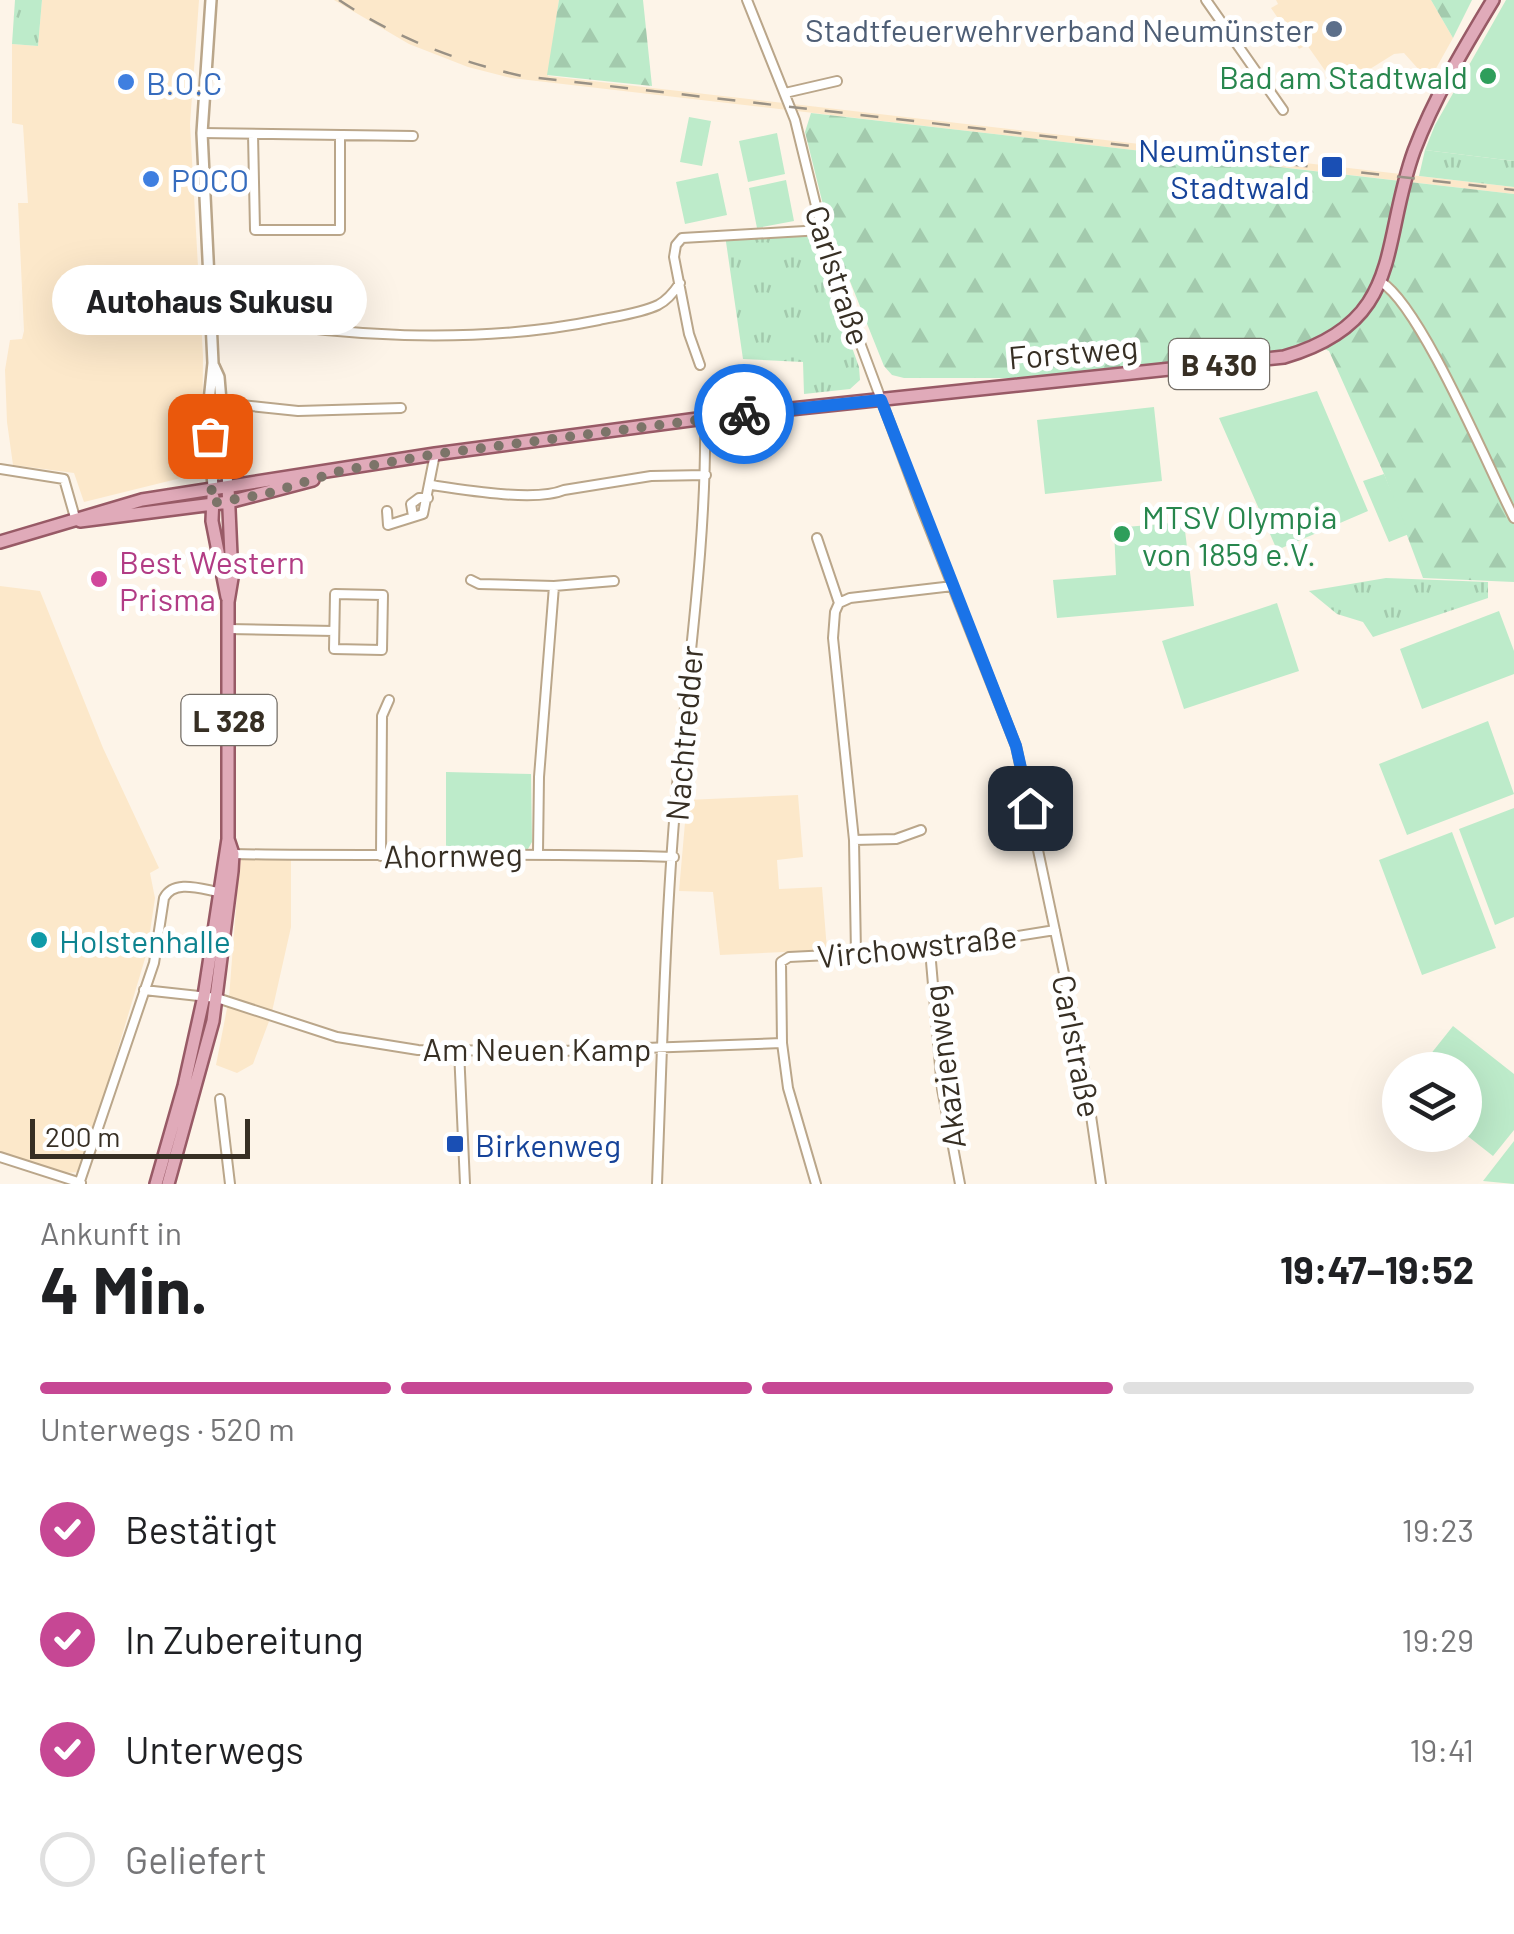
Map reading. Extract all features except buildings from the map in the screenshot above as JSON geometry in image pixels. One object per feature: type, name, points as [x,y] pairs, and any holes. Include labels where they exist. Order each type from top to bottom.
[{"type":"main road","name":"Forstweg","points":[[881,400],[1284,357],[1336,336],[1354,321],[1382,282],[1426,120],[1493,0]]},
{"type":"main road","name":"B 430","points":[[76,521],[95,512],[213,488],[436,454],[705,418],[881,400]]},
{"type":"main road","name":"B 430","points":[[0,542],[76,521],[228,502],[340,471]]},
{"type":"main road","name":"L 328","points":[[228,487],[232,578],[228,602]]},
{"type":"main road","name":"L 328","points":[[156,1184],[204,996],[228,838],[228,602],[214,534],[213,488]]},
{"type":"main road","name":"L 328","points":[[168,1184],[218,998],[231,880],[228,838]]},
{"type":"street","points":[[211,0],[202,134],[213,363],[208,411],[213,488]]},
{"type":"street","name":"Carlstraße","points":[[747,0],[785,93],[822,230],[881,400],[1016,746],[1091,1106],[1101,1184]]},
{"type":"street","points":[[1206,0],[1283,110]]},
{"type":"street","points":[[785,93],[837,81]]},
{"type":"street","points":[[202,134],[412,136]]},
{"type":"street","points":[[254,134],[255,230],[340,230],[340,136]]},
{"type":"street","points":[[700,365],[674,257],[682,238],[822,230]]},
{"type":"street","points":[[1382,282],[1398,294],[1426,340],[1514,518]]},
{"type":"street","points":[[210,312],[352,331],[453,334],[580,324],[660,304],[680,284]]},
{"type":"street","points":[[213,363],[219,377],[228,487]]},
{"type":"street","points":[[222,403],[298,410],[401,408]]},
{"type":"street","name":"Nachtredder","points":[[657,1184],[674,857],[706,475],[705,418]]},
{"type":"street","points":[[387,512],[388,524],[424,514],[436,454]]},
{"type":"street","points":[[0,469],[64,478],[76,521]]},
{"type":"street","points":[[432,485],[552,495],[651,476],[706,475]]},
{"type":"street","points":[[817,538],[839,603]]},
{"type":"street","points":[[471,580],[478,584],[554,586],[614,581]]},
{"type":"street","points":[[538,852],[539,777],[554,586]]},
{"type":"street","points":[[856,954],[854,840],[833,638],[835,612],[839,603],[850,598],[953,586]]},
{"type":"street","points":[[335,594],[383,594],[382,650],[334,650],[334,631],[335,594]]},
{"type":"street","points":[[229,629],[334,631]]},
{"type":"street","points":[[382,856],[382,716],[388,700]]},
{"type":"street","points":[[854,840],[896,839],[921,830]]},
{"type":"street","name":"Ahornweg","points":[[232,854],[538,852],[674,857]]},
{"type":"street","points":[[219,892],[231,880]]},
{"type":"street","points":[[0,1157],[80,1184],[154,963],[168,891],[180,887],[219,892]]},
{"type":"street","points":[[219,892],[228,911]]},
{"type":"street","name":"Virchowstraße","points":[[782,1043],[780,962],[790,957],[930,950],[1055,930]]},
{"type":"street","name":"Akazienweg","points":[[930,950],[940,1072],[960,1184]]},
{"type":"street","name":"Am Neuen Kamp","points":[[144,990],[218,998],[337,1037],[418,1050],[664,1049],[782,1043]]},
{"type":"street","points":[[782,1043],[795,1120],[816,1184]]},
{"type":"street","points":[[459,1050],[465,1184]]},
{"type":"street","points":[[220,1099],[230,1184]]},
{"type":"shaded area","points":[[42,0],[199,0],[190,124],[203,356],[202,460],[189,476],[84,502],[74,473],[13,465],[7,422],[5,370],[10,340],[22,339],[24,331],[18,203],[28,203],[23,125],[12,123],[12,44],[38,46]]},
{"type":"shaded area","points":[[334,0],[559,0],[548,76],[1514,187],[1514,194],[511,78],[468,67],[409,44]]},
{"type":"shaded area","points":[[1276,0],[1431,0],[1453,38],[1429,81],[1404,53],[1394,54],[1338,89],[1307,45],[1299,49],[1271,8],[1278,4]]},
{"type":"shaded area","points":[[0,586],[40,591],[103,748],[159,868],[150,873],[155,898],[147,952],[81,1172],[63,1173],[0,1152]]},
{"type":"shaded area","points":[[798,795],[803,857],[777,860],[779,889],[822,887],[827,950],[720,955],[713,892],[679,891],[687,800]]},
{"type":"shaded area","points":[[291,854],[291,927],[271,1016],[253,1064],[237,1073],[216,1065],[229,998],[240,855]]},
{"type":"green space","points":[[15,0],[42,0],[38,46],[12,44]]},
{"type":"green space","points":[[559,0],[643,0],[652,86],[547,75]]},
{"type":"green space","points":[[1431,0],[1472,0],[1453,38]]},
{"type":"green space","name":"Bad am Stadtwald","points":[[1506,0],[1514,0],[1514,161],[1425,150],[1435,125]]},
{"type":"green space","points":[[811,113],[1514,194],[1514,582],[1423,578],[1384,474],[1329,351],[1309,342],[1274,353],[1030,378],[892,375],[884,366],[829,229],[805,132]]},
{"type":"green space","points":[[689,117],[711,121],[702,166],[680,162]]},
{"type":"green space","points":[[777,133],[785,174],[748,182],[739,141]]},
{"type":"green space","points":[[1425,150],[1514,161],[1514,187],[1419,176]]},
{"type":"green space","points":[[718,173],[727,215],[685,224],[676,182]]},
{"type":"green space","points":[[786,180],[794,221],[757,228],[749,188]]},
{"type":"green space","points":[[810,230],[859,367],[860,380],[850,389],[804,394],[803,362],[743,359],[725,235]]},
{"type":"green space","points":[[1317,391],[1368,511],[1277,550],[1219,418]]},
{"type":"green space","points":[[1154,407],[1162,481],[1045,494],[1037,420]]},
{"type":"green space","points":[[1384,474],[1409,534],[1389,542],[1363,481]]},
{"type":"green space","points":[[1184,522],[1194,606],[1057,618],[1053,580],[1116,575],[1114,528]]},
{"type":"green space","points":[[1386,578],[1488,582],[1488,598],[1373,637],[1363,622],[1337,614],[1309,591]]},
{"type":"green space","points":[[1277,603],[1299,671],[1184,709],[1162,641]]},
{"type":"green space","points":[[1499,611],[1514,651],[1514,674],[1422,709],[1400,649]]},
{"type":"green space","points":[[1488,721],[1514,794],[1407,835],[1379,764]]},
{"type":"green space","points":[[446,772],[531,774],[532,842],[528,849],[446,846]]},
{"type":"green space","points":[[1514,808],[1514,917],[1495,925],[1459,829]]},
{"type":"green space","points":[[1452,832],[1496,948],[1422,975],[1379,860]]},
{"type":"green space","points":[[1453,1026],[1514,1074],[1514,1130],[1493,1156],[1482,1147],[1482,1052],[1432,1052]]},
{"type":"green space","points":[[1514,1141],[1514,1184],[1483,1181]]},
{"type":"railway","points":[[339,0],[427,47],[522,76],[1514,190]]},
{"type":"way so far","points":[[210,436],[212,503],[266,494],[340,471],[436,454],[744,414]]},
{"type":"place","name":"Stadtfeuerwehrverband Neumünster","points":[[1334,29]]},
{"type":"place","name":"Bad am Stadtwald","points":[[1488,76]]},
{"type":"place","name":"B.O.C","points":[[126,82]]},
{"type":"place","name":"Neumünster Stadtwald","points":[[1332,167]]},
{"type":"place","name":"POCO","points":[[151,179]]},
{"type":"place","name":"Autohaus Sukusu","points":[[210,436]]},
{"type":"place","name":"MTSV Olympia von 1859 e.V.","points":[[1122,534]]},
{"type":"place","name":"Best Western Prisma","points":[[99,579]]},
{"type":"place","name":"Holstenhalle","points":[[39,940]]},
{"type":"place","name":"Birkenweg","points":[[455,1144]]},
{"type":"route","points":[[744,414],[881,400],[1016,746],[1030,808]]}]
